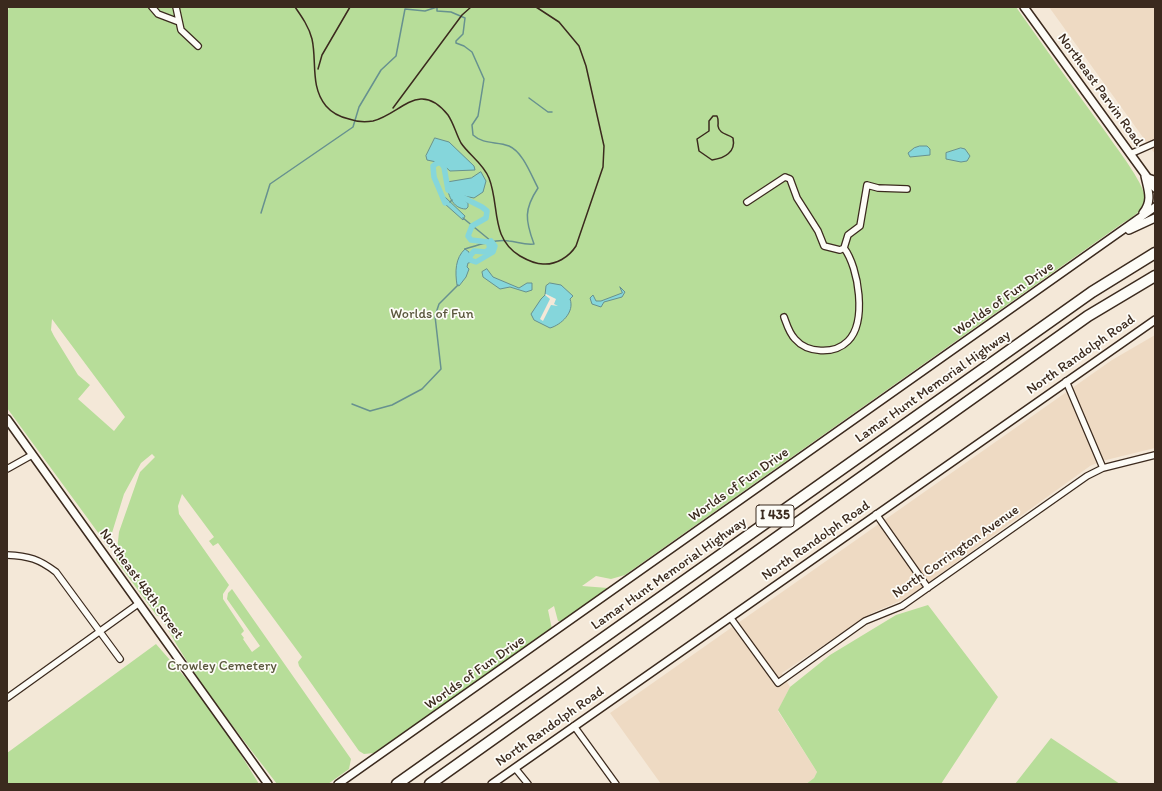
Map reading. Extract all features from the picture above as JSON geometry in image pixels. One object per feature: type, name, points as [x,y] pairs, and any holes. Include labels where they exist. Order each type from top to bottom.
[{"type":"highway","name":"Lamar Hunt Memorial Highway","points":[[397,784],[1092,292],[1155,253]]},
{"type":"highway","name":"I 435","points":[[430,784],[1082,321],[1155,276]]},
{"type":"main road","name":"Northeast Parvin Road","points":[[1024,7],[1130,154],[1151,180]]},
{"type":"main road","points":[[1140,217],[1148,207],[1151,180]]},
{"type":"main road","name":"Worlds of Fun Drive","points":[[338,784],[1119,234],[1140,217],[1155,208]]},
{"type":"main road","points":[[1119,234],[1155,218]]},
{"type":"main road","name":"North Randolph Road","points":[[492,784],[1155,320]]},
{"type":"main road","name":"Northeast 48th Street","points":[[7,419],[268,784]]},
{"type":"street","points":[[152,7],[158,14],[179,22]]},
{"type":"street","points":[[176,7],[181,30],[198,46]]},
{"type":"street","points":[[1130,154],[1155,143]]},
{"type":"street","points":[[747,202],[786,177],[790,179],[797,198],[818,231],[824,246],[840,250],[844,248]]},
{"type":"street","points":[[784,317],[790,334],[804,347],[826,351],[841,346],[848,341],[853,332],[860,301],[854,266],[844,248],[848,235],[860,226],[867,184],[878,188],[907,189]]},
{"type":"street","points":[[1066,381],[1103,468]]},
{"type":"street","points":[[7,469],[32,454]]},
{"type":"street","name":"North Corrington Avenue","points":[[730,617],[778,684],[865,621],[902,606],[1087,476],[1103,468],[1155,455]]},
{"type":"street","points":[[876,514],[928,588]]},
{"type":"street","points":[[7,556],[25,556],[42,562],[56,572],[120,659]]},
{"type":"street","points":[[7,698],[138,604]]},
{"type":"street","points":[[574,726],[616,784]]},
{"type":"street","points":[[515,768],[528,784]]},
{"type":"shaded area","points":[[1049,7],[1155,7],[1155,154]]},
{"type":"shaded area","points":[[1155,335],[1155,448],[1102,461],[1090,466],[907,598],[872,613],[782,673],[790,687],[778,711],[817,772],[814,778],[806,784],[661,784],[610,713],[1112,360]]},
{"type":"green space","name":"Worlds of Fun","points":[[7,7],[1016,7],[1129,165],[1143,190],[1145,202],[1140,210],[1132,217],[625,575],[611,579],[596,576],[582,586],[608,588],[563,622],[558,621],[554,606],[548,610],[552,629],[374,753],[364,754],[359,751],[299,666],[298,662],[302,657],[218,543],[213,546],[209,541],[214,537],[182,494],[178,506],[179,514],[229,585],[223,594],[223,599],[244,631],[241,634],[244,638],[243,639],[252,652],[260,646],[227,599],[228,593],[232,589],[351,759],[349,769],[328,784],[277,784],[190,666],[165,624],[165,620],[162,616],[157,616],[116,560],[119,532],[140,472],[155,457],[152,454],[141,463],[124,494],[111,536],[112,548],[110,549],[7,408],[7,11],[9,9]],"holes":[[[52,319],[125,417],[114,431],[78,399],[90,385],[78,375],[54,336],[51,330]]]},
{"type":"green space","points":[[928,605],[998,697],[941,784],[806,784],[814,778],[817,772],[778,710],[790,687],[830,655],[896,615]]},
{"type":"green space","points":[[156,644],[204,699],[225,729],[259,784],[7,784],[7,753]]},
{"type":"green space","points":[[1051,738],[1120,784],[1015,784]]},
{"type":"water","points":[[435,138],[449,142],[474,166],[475,170],[450,171],[441,163],[427,160],[426,156]]},
{"type":"water","points":[[927,146],[930,149],[930,155],[910,157],[908,153],[914,148]]},
{"type":"water","points":[[961,148],[965,149],[970,156],[967,161],[961,162],[946,159],[946,153]]},
{"type":"water","points":[[481,172],[486,181],[483,192],[474,198],[464,196],[463,199],[468,203],[468,207],[466,209],[457,206],[451,200],[447,182],[471,178]]},
{"type":"water","points":[[445,197],[465,216],[463,220],[445,204],[442,198]]},
{"type":"water","points":[[465,249],[469,252],[472,262],[468,263],[467,267],[469,269],[466,277],[459,286],[457,285],[456,280],[456,266],[459,257]]},
{"type":"water","points":[[487,269],[493,277],[519,288],[527,283],[532,283],[532,290],[526,292],[510,287],[500,289],[483,277],[482,272]]},
{"type":"water","points":[[550,283],[561,285],[573,296],[570,299],[571,309],[569,313],[562,321],[550,328],[534,320],[531,314],[545,295],[546,286]]},
{"type":"water","points":[[620,287],[625,292],[622,297],[604,302],[601,307],[592,304],[590,298],[593,295],[596,301],[601,301],[622,293]]},
{"type":"pier","points":[[546,294],[556,299],[554,304],[558,306],[551,305],[543,321],[540,319],[550,299],[545,295]]},
{"type":"waterway","points":[[437,7],[437,11],[451,12],[465,18],[463,34],[456,41],[456,43],[464,46],[472,52],[484,79],[478,116],[472,125],[473,135],[486,142],[509,146],[514,149],[526,164],[538,188],[530,202],[527,215],[534,244],[498,241],[465,249]]},
{"type":"waterway","points":[[261,213],[270,184],[353,127],[359,107],[381,70],[396,56],[405,9],[425,11],[437,7]]},
{"type":"waterway","points":[[529,98],[548,112],[552,112]]},
{"type":"waterway","points":[[445,203],[434,177],[433,166],[437,163],[441,163],[444,167],[448,190],[487,211],[486,218],[472,226],[468,236],[471,240],[488,242],[490,248],[486,252],[474,251],[470,256],[470,260],[476,262],[493,252],[495,246],[491,241]]},
{"type":"waterway","points":[[463,218],[491,241]]},
{"type":"waterway","points":[[352,404],[370,411],[392,405],[422,389],[441,369],[435,316],[439,304],[458,285]]},
{"type":"railway","points":[[295,7],[305,22],[311,35],[316,82],[321,99],[326,106],[334,113],[342,117],[355,121],[367,122],[383,117],[410,102],[419,99],[428,100],[438,105],[448,115],[461,143],[480,163],[489,178],[497,221],[504,240],[511,249],[520,256],[531,262],[548,264],[562,260],[570,254],[576,246],[603,167],[604,146],[586,66],[579,46],[559,22],[536,7]]},
{"type":"railway","points":[[318,69],[322,55],[350,7]]},
{"type":"railway","points":[[393,108],[462,15],[471,7]]},
{"type":"railway","points":[[713,116],[717,116],[720,131],[733,138],[733,147],[725,156],[712,160],[699,151],[697,139],[709,131],[709,121],[713,116]]},
{"type":"park label","name":"Crowley Cemetery","points":[[222,666]]}]
